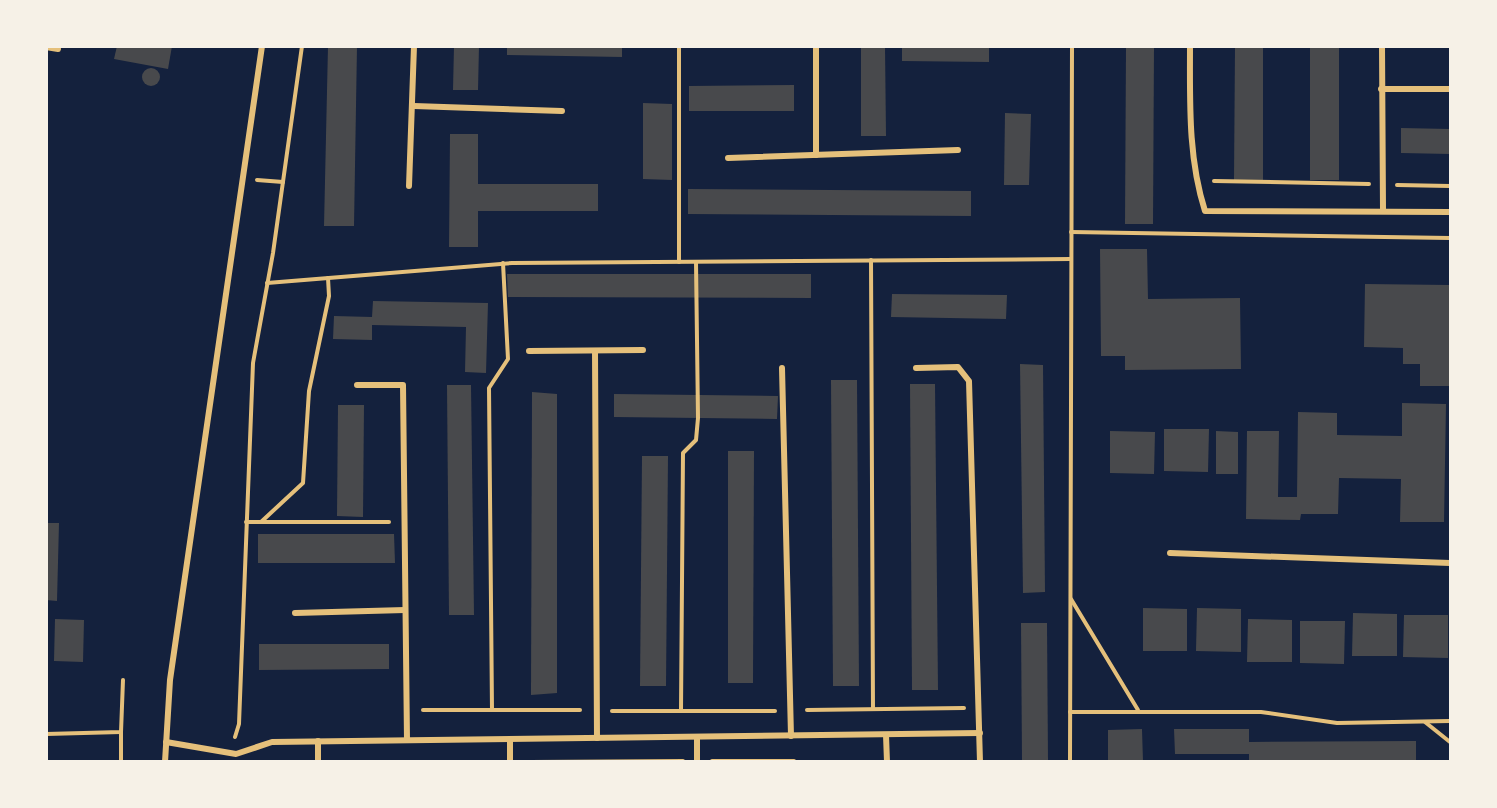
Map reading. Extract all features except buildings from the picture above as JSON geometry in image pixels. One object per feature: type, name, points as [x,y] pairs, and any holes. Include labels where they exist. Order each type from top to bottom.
[{"type":"street","points":[[165,762],[172,668],[262,46]]},
{"type":"street","points":[[408,186],[414,106],[414,46]]},
{"type":"street","points":[[816,46],[816,155]]},
{"type":"street","points":[[1190,46],[1190,112],[1196,181],[1205,211],[1450,212]]},
{"type":"street","points":[[1382,46],[1383,210]]},
{"type":"street","points":[[46,47],[58,49]]},
{"type":"street","points":[[1381,89],[1450,89]]},
{"type":"street","points":[[414,106],[562,111]]},
{"type":"street","points":[[728,158],[958,150]]},
{"type":"street","points":[[529,351],[643,350]]},
{"type":"street","points":[[595,351],[597,738]]},
{"type":"street","points":[[916,368],[958,367],[969,381],[980,762]]},
{"type":"street","points":[[782,368],[791,736]]},
{"type":"street","points":[[357,385],[403,386],[407,740]]},
{"type":"street","points":[[1170,553],[1450,564]]},
{"type":"street","points":[[295,613],[405,610]]},
{"type":"street","points":[[166,742],[236,754],[272,742],[980,733]]},
{"type":"street","points":[[886,735],[887,762]]},
{"type":"street","points":[[697,737],[697,761]]},
{"type":"street","points":[[510,739],[510,762]]},
{"type":"street","points":[[318,741],[318,762]]},
{"type":"path","points":[[231,753],[239,724],[253,363],[283,182],[302,46]]},
{"type":"path","points":[[679,46],[679,262]]},
{"type":"path","points":[[1070,762],[1072,46]]},
{"type":"path","points":[[242,180],[283,182]]},
{"type":"path","points":[[1196,181],[1450,186]]},
{"type":"path","points":[[1071,232],[1450,238]]},
{"type":"path","points":[[267,283],[503,263],[1071,259]]},
{"type":"path","points":[[871,260],[873,709]]},
{"type":"path","points":[[681,711],[683,453],[696,441],[698,418],[696,262]]},
{"type":"path","points":[[492,710],[489,388],[508,359],[503,263]]},
{"type":"path","points":[[261,522],[303,483],[309,391],[329,296],[328,278]]},
{"type":"path","points":[[246,522],[406,522]]},
{"type":"path","points":[[1071,598],[1138,710]]},
{"type":"path","points":[[121,762],[123,680]]},
{"type":"path","points":[[407,710],[790,711],[979,707]]},
{"type":"path","points":[[1070,712],[1138,710],[1261,712],[1337,723],[1450,721]]},
{"type":"path","points":[[1425,722],[1450,742]]},
{"type":"path","points":[[46,734],[121,732]]},
{"type":"path","points":[[531,762],[794,761]]}]
